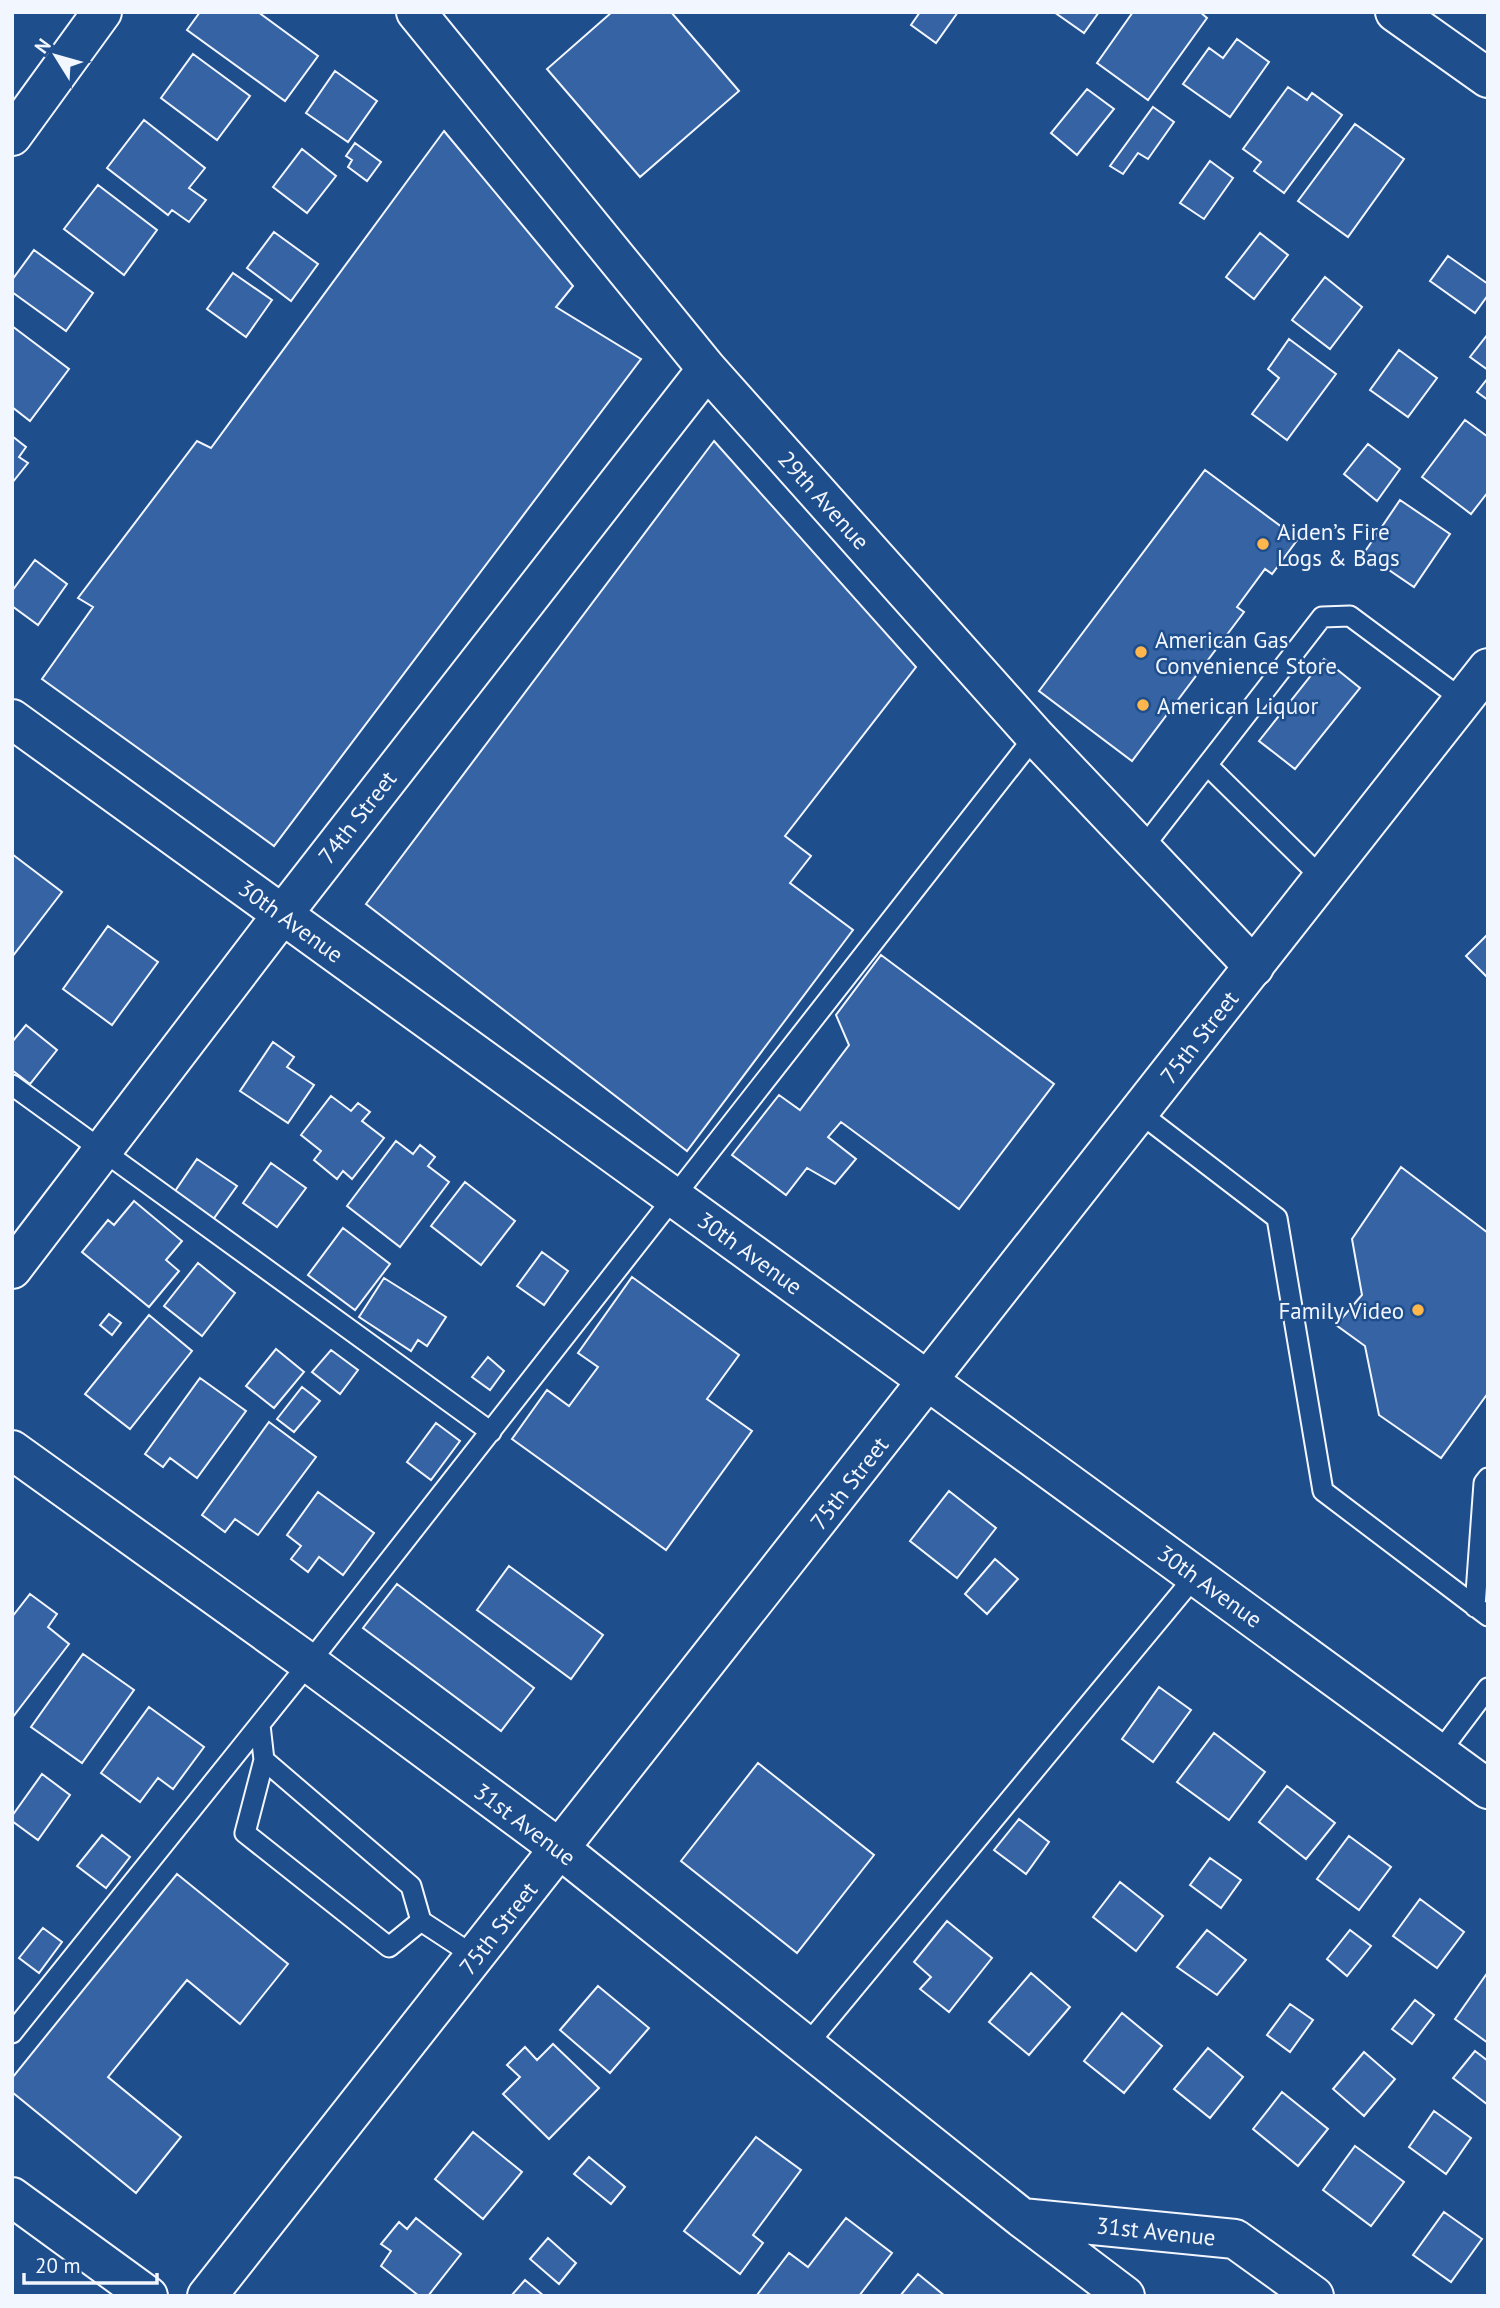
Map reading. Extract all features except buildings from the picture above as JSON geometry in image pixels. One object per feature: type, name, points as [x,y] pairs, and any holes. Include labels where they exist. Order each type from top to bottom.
[{"type":"street","points":[[12,136],[102,12]]},
{"type":"street","name":"29th Avenue","points":[[416,12],[707,369],[1035,736],[1254,967]]},
{"type":"street","points":[[1395,12],[1488,78]]},
{"type":"street","name":"74th Street","points":[[12,1269],[282,915],[707,369]]},
{"type":"street","name":"75th Street","points":[[207,2296],[1488,668]]},
{"type":"street","name":"30th Avenue","points":[[12,719],[1488,1789]]},
{"type":"street","name":"31st Avenue","points":[[12,1450],[309,1663],[560,1849],[1022,2218],[1125,2296]]},
{"type":"street","points":[[12,2197],[148,2296]]},
{"type":"street","name":"31st Avenue","points":[[1022,2218],[1235,2239],[1314,2296]]},
{"type":"lane","points":[[1142,849],[1322,617],[1350,616],[1462,701]]},
{"type":"lane","points":[[12,2033],[309,1663],[1035,736]]},
{"type":"lane","points":[[1207,765],[1323,879]]},
{"type":"lane","points":[[12,1085],[491,1432]]},
{"type":"lane","points":[[1140,1112],[1277,1218],[1323,1491],[1482,1611]]},
{"type":"lane","points":[[1482,1611],[1484,1483],[1488,1478]]},
{"type":"lane","points":[[806,2046],[1196,1575]]},
{"type":"lane","points":[[1439,1753],[1488,1688]]},
{"type":"lane","points":[[260,1725],[264,1760],[245,1833],[389,1947],[422,1922]]},
{"type":"lane","points":[[264,1760],[411,1886],[422,1922],[476,1957]]},
{"type":"place","name":"Aiden’s Fire Logs & Bags","points":[[1263,544]]},
{"type":"place","name":"American Gas Convenience Store","points":[[1141,652]]},
{"type":"place","name":"American Liquor","points":[[1143,705]]},
{"type":"place","name":"Family Video","points":[[1418,1310]]}]
